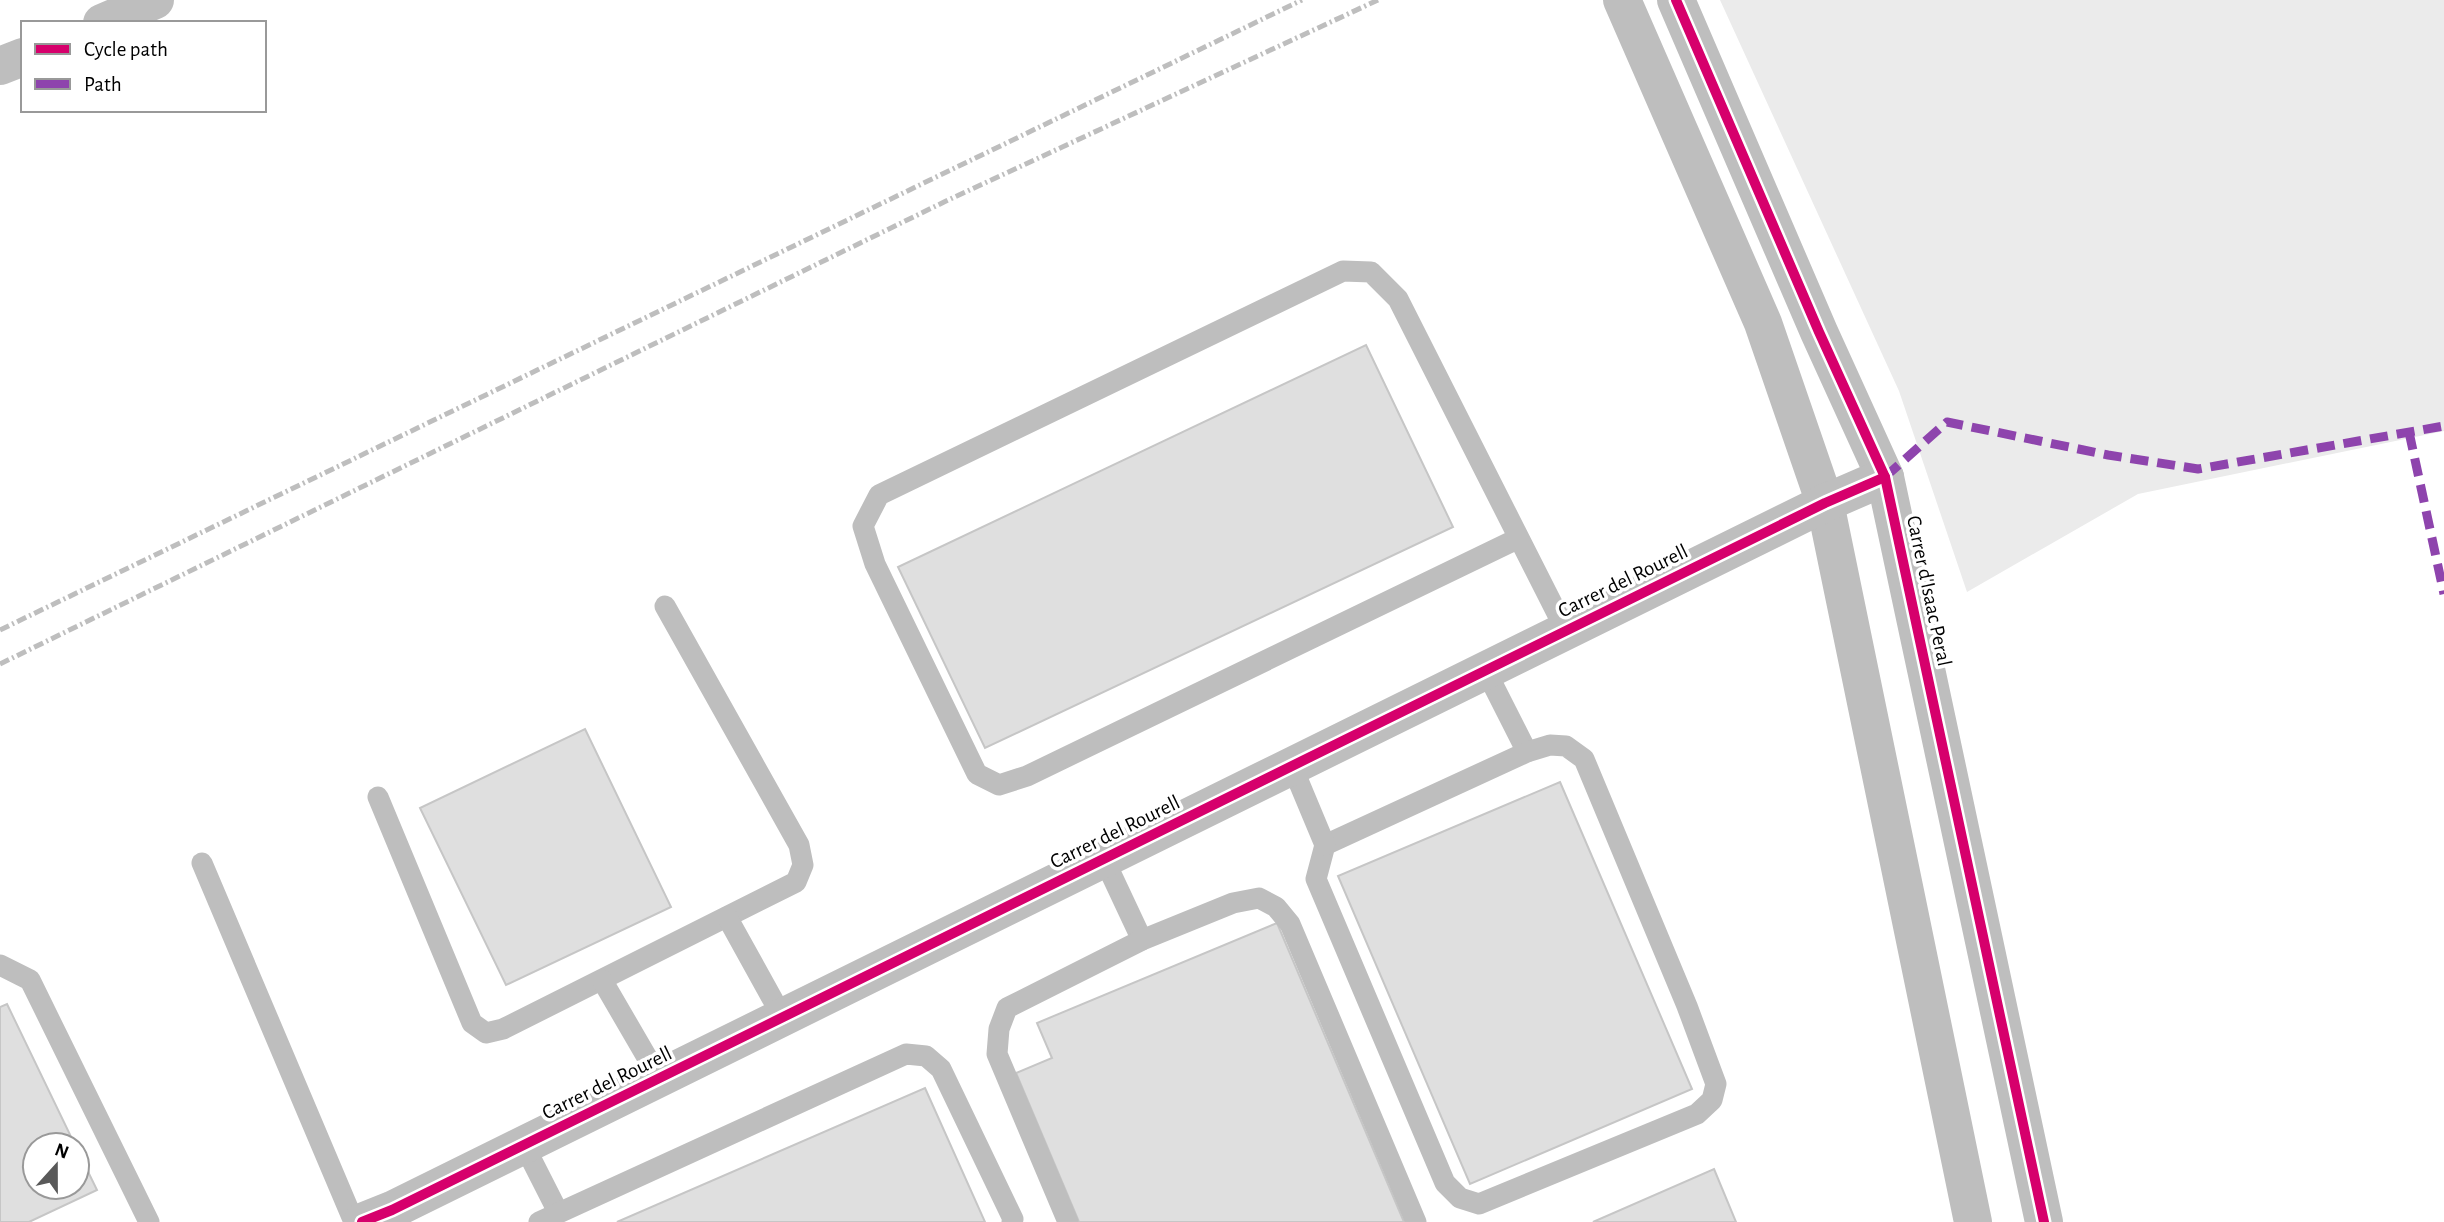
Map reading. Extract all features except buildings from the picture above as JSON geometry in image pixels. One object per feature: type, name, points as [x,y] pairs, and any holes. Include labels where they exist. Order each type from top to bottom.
[{"type":"street","points":[[1622,0],[1763,323],[1825,503],[1973,1222]]},
{"type":"street","name":"Carrer d'Isaac Peral","points":[[1676,0],[1819,332],[1885,477],[2044,1222]]},
{"type":"street","points":[[106,21],[146,2]]},
{"type":"street","points":[[0,66],[21,58]]},
{"type":"street","name":"Carrer del Rourell","points":[[384,1218],[659,1078],[1825,503],[1885,477]]},
{"type":"lane","points":[[1519,538],[1027,776],[999,785],[977,774],[875,564],[863,526],[879,495],[1343,271],[1371,272],[1398,299],[1519,538],[1566,631]]},
{"type":"lane","points":[[377,797],[472,1023],[486,1033],[503,1029],[796,882],[803,866],[799,845],[665,606]]},
{"type":"lane","points":[[1486,671],[1527,752]]},
{"type":"lane","points":[[1292,766],[1325,845],[1316,879],[1446,1183],[1460,1198],[1479,1204],[1697,1114],[1712,1100],[1716,1084],[1687,1006],[1584,759],[1566,746],[1550,745],[1527,752],[1325,845]]},
{"type":"lane","points":[[1104,859],[1142,940]]},
{"type":"lane","points":[[202,863],[354,1222]]},
{"type":"lane","points":[[1068,1222],[997,1054],[999,1028],[1007,1008],[1142,940],[1233,903],[1259,898],[1276,907],[1290,925],[1416,1222]]},
{"type":"lane","points":[[727,917],[783,1018]]},
{"type":"lane","points":[[0,965],[30,979],[144,1220]]},
{"type":"lane","points":[[602,980],[659,1078]]},
{"type":"lane","points":[[524,1145],[548,1217],[906,1054],[926,1056],[941,1069],[1013,1219],[1012,1222]]},
{"type":"shaded area","points":[[1720,0],[2444,0],[2444,431],[2138,494],[1967,592],[1899,391]]},
{"type":"railway","points":[[0,630],[1302,0]]},
{"type":"railway","points":[[0,664],[944,202],[1378,0]]},
{"type":"marked path","points":[[1885,477],[1947,422],[2108,455],[2198,469],[2444,426]]},
{"type":"marked path","points":[[2409,432],[2444,594]]},
{"type":"cycle path","points":[[1676,0],[1819,332],[1885,477],[2044,1222]]},
{"type":"cycle path","points":[[362,1222],[392,1210],[1825,503],[1885,477]]}]
